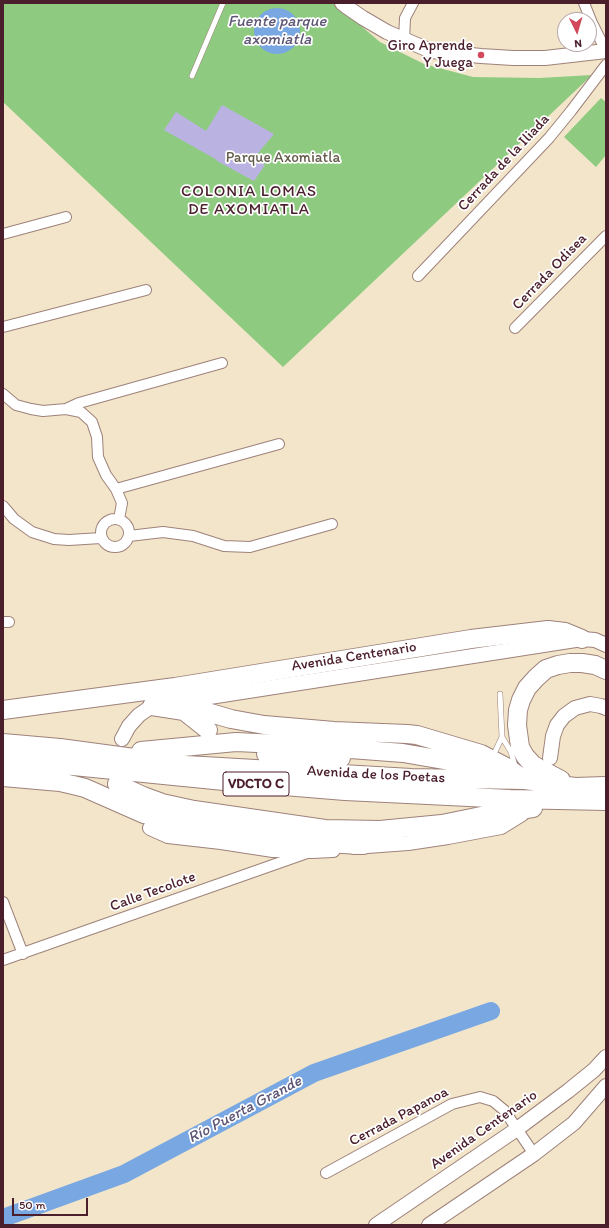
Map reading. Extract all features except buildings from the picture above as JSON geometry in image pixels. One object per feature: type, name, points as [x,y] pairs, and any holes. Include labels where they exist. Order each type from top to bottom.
[{"type":"highway","points":[[3,710],[175,687],[458,641],[548,630],[565,632],[582,638]]},
{"type":"highway","points":[[366,656],[377,660],[403,662],[444,650],[458,641]]},
{"type":"highway","points":[[575,787],[533,765],[525,756],[518,739],[518,710],[527,688],[546,669],[570,663],[595,665],[606,670]]},
{"type":"highway","points":[[178,702],[231,719],[264,725],[411,737]]},
{"type":"highway","points":[[152,706],[184,711],[208,730]]},
{"type":"highway","points":[[95,748],[226,733],[266,732],[357,738],[476,756],[521,777]]},
{"type":"highway","points":[[372,741],[380,738],[411,737],[417,735],[476,756],[521,777]]},
{"type":"highway","name":"Avenida de los Poetas","points":[[3,742],[186,765],[403,774]]},
{"type":"highway","points":[[60,748],[95,748],[142,751],[236,742],[291,744],[358,754]]},
{"type":"highway","points":[[237,749],[257,754],[313,760],[326,766],[403,774],[479,776],[486,779],[521,777]]},
{"type":"highway","points":[[313,760],[326,757],[358,754],[403,753],[455,762],[521,777],[575,787],[604,796]]},
{"type":"highway","name":"Avenida de los Poetas","points":[[3,759],[224,781],[345,791],[502,798],[604,796]]},
{"type":"highway","points":[[3,777],[60,782],[85,788],[144,814],[173,821],[321,843],[363,846]]},
{"type":"highway","points":[[119,788],[162,803],[194,810],[326,829],[380,830],[442,824],[486,815],[604,796]]},
{"type":"main road","points":[[342,3],[369,22],[404,40],[431,51],[487,57],[513,58],[545,58],[606,51]]},
{"type":"main road","name":"Avenida Centenario","points":[[122,739],[129,726],[139,715],[152,706],[403,662],[582,638],[595,640],[606,645]]},
{"type":"main road","points":[[550,758],[553,736],[557,725],[564,716],[575,708],[590,704],[606,708]]},
{"type":"main road","points":[[150,828],[168,836],[273,850],[312,851],[408,843],[448,837],[501,827],[522,814]]},
{"type":"main road","name":"Avenida Centenario","points":[[376,1225],[516,1129],[568,1091],[594,1070],[606,1057]]},
{"type":"main road","points":[[429,1225],[534,1154],[574,1123],[606,1086]]},
{"type":"street","points":[[404,40],[405,18],[413,3]]},
{"type":"street","points":[[584,3],[606,51]]},
{"type":"street","name":"Cerrada de la Iliada","points":[[418,276],[549,138],[571,112],[606,65]]},
{"type":"street","points":[[3,234],[66,217]]},
{"type":"street","name":"Cerrada Odisea","points":[[515,328],[606,236]]},
{"type":"street","points":[[3,327],[146,290]]},
{"type":"street","points":[[66,409],[79,403],[222,363]]},
{"type":"street","points":[[3,394],[16,405],[42,411],[66,409],[81,412],[92,422],[97,437],[98,457],[106,475],[116,489],[122,503],[119,519]]},
{"type":"street","points":[[116,489],[279,444]]},
{"type":"street","points":[[3,506],[14,519],[32,532],[54,539],[101,538]]},
{"type":"street","points":[[114,518],[124,522],[129,531],[129,536],[127,541],[123,544],[113,547],[104,542],[101,538],[100,532],[104,523],[114,518]]},
{"type":"street","points":[[129,536],[163,532],[193,536],[224,546],[250,547],[332,524]]},
{"type":"street","name":"Calle Tecolote","points":[[3,960],[312,851]]},
{"type":"street","points":[[3,902],[23,954]]},
{"type":"street","name":"Cerrada Papanoa","points":[[326,1173],[452,1104],[480,1097],[493,1101],[504,1110],[534,1154]]},
{"type":"lane","points":[[192,76],[223,3]]},
{"type":"lane","points":[[500,694],[502,737],[511,752],[521,777]]},
{"type":"lane","points":[[476,756],[502,737]]},
{"type":"green space","name":"Parque Axomiatla","points":[[3,3],[334,3],[380,42],[424,64],[473,77],[539,78],[592,75],[283,367],[3,102]]},
{"type":"green space","points":[[601,98],[606,102],[606,155],[596,167],[564,137]]},
{"type":"water","name":"Fuente parque axomiatla","points":[[277,8],[290,12],[296,18],[300,31],[296,44],[290,50],[277,54],[264,50],[258,44],[254,31],[258,18],[264,12]]},
{"type":"waterway","name":"Río Puerta Grande","points":[[3,1218],[124,1174],[314,1073],[491,1011]]},
{"type":"place","name":"Giro Aprende Y Juega","points":[[481,55]]},
{"type":"district","name":"COLONIA LOMAS DE AXOMIATLA","points":[[249,201]]}]
